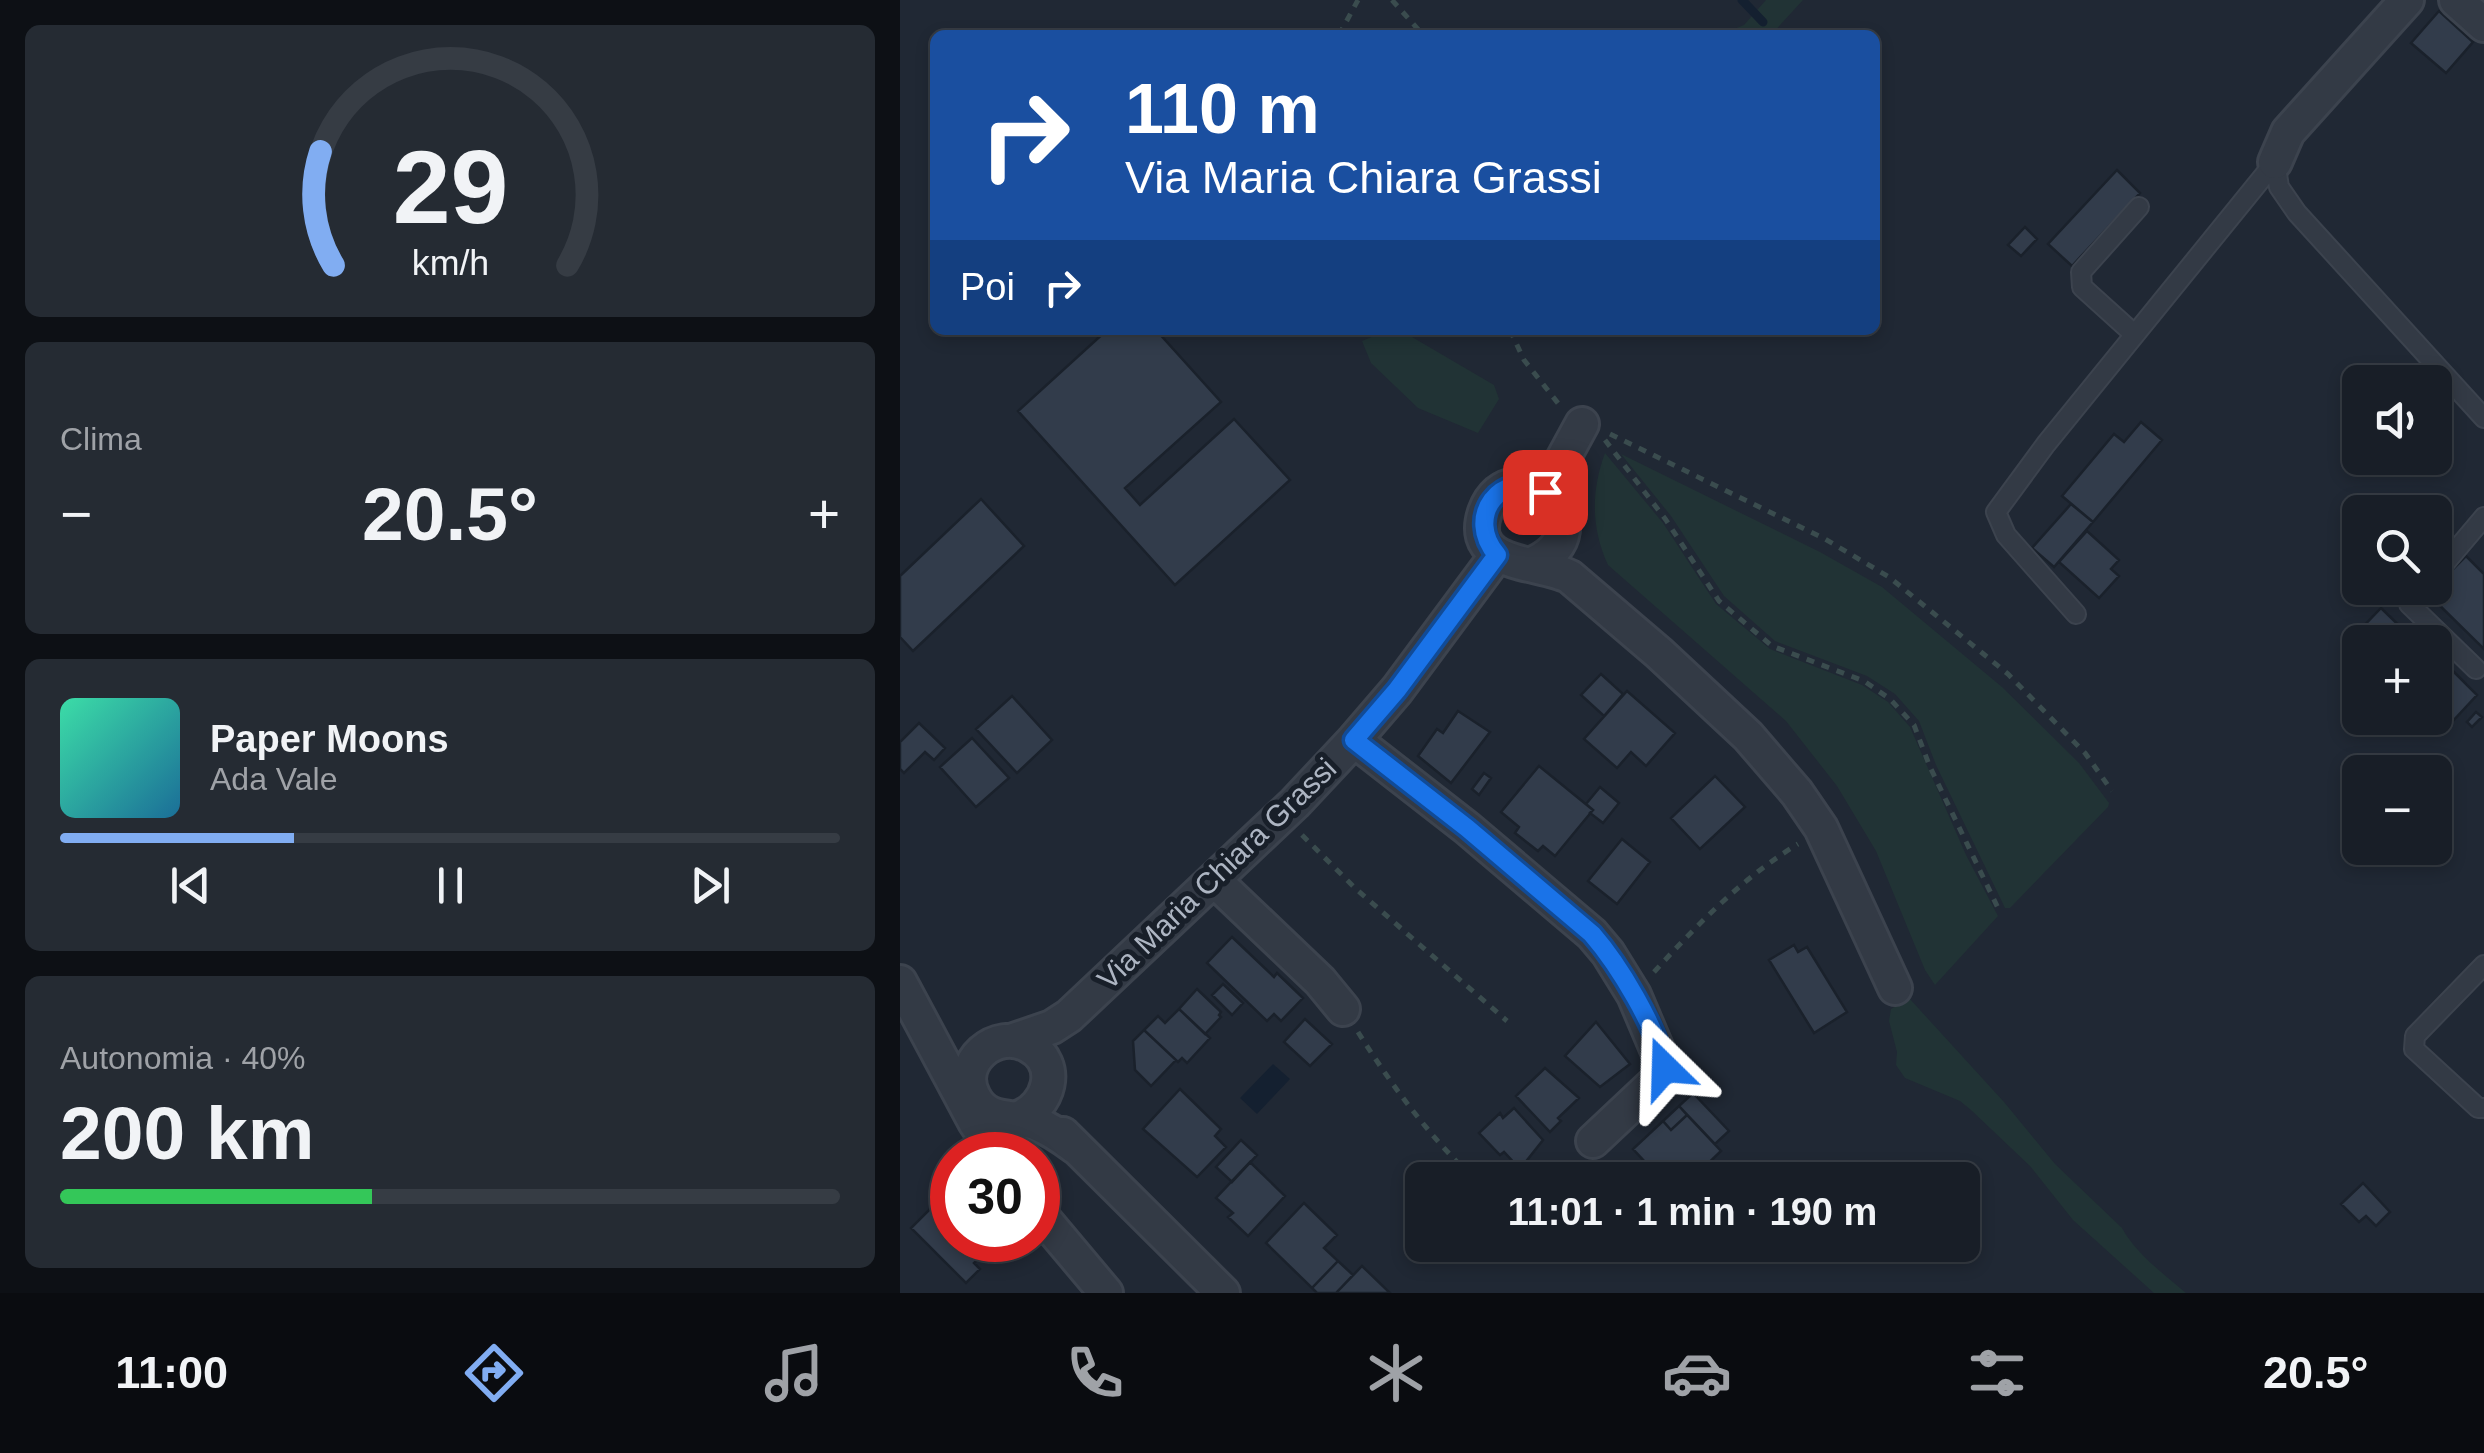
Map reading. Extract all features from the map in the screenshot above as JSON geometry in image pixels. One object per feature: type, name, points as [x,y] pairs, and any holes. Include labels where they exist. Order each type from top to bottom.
[{"type":"street","points":[[2274,162],[2288,132],[2408,0]]},
{"type":"street","points":[[2456,0],[2484,25]]},
{"type":"street","points":[[1545,492],[1582,424]]},
{"type":"street","points":[[1586,589],[1571,562],[1559,508],[1545,492],[1514,486],[1492,499],[1486,510],[1484,534],[1497,555],[1520,565],[1555,569],[1586,589],[1748,736],[1796,792],[1821,828],[1895,988]]},
{"type":"street","points":[[1532,564],[1551,552],[1562,532]]},
{"type":"street","name":"Via Maria Chiara Grassi","points":[[983,1103],[1000,1041],[1052,1027],[1084,1003],[1282,815],[1397,690],[1497,555]]},
{"type":"street","points":[[1354,740],[1467,828],[1584,927],[1608,953],[1634,994],[1665,1068],[1661,1077],[1594,1141]]},
{"type":"street","points":[[1214,880],[1320,981],[1343,1009]]},
{"type":"street","points":[[900,982],[934,1045],[951,1054],[983,1103],[1054,1132],[1075,1147]]},
{"type":"street","name":"Via Maria Chiara Grassi","points":[[1048,1082],[1062,1037],[1084,1003]]},
{"type":"street","points":[[1014,1040],[1038,1052],[1055,1120],[1075,1147],[1223,1293]]},
{"type":"street","points":[[983,1103],[1038,1108],[1048,1082]]},
{"type":"street","points":[[1060,1238],[1106,1293]]},
{"type":"lane","points":[[2076,614],[2006,536],[1996,512],[2046,444],[2274,162]]},
{"type":"lane","points":[[2274,162],[2279,187],[2297,212],[2484,418]]},
{"type":"lane","points":[[2134,334],[2082,287],[2080,272],[2139,207]]},
{"type":"lane","points":[[2452,555],[2484,517]]},
{"type":"lane","points":[[2409,605],[2476,669]]},
{"type":"lane","points":[[2484,964],[2415,1036],[2414,1049],[2478,1108],[2484,1108]]},
{"type":"path","points":[[1342,30],[1358,0]]},
{"type":"path","points":[[1392,0],[1419,30]]},
{"type":"path","points":[[1513,335],[1540,385],[1582,424]]},
{"type":"path","points":[[1999,910],[1930,767],[1914,724],[1890,699],[1864,682],[1772,646],[1719,600],[1666,520],[1598,430],[1825,539],[1889,578],[2008,674],[2085,753],[2112,791]]},
{"type":"path","points":[[1282,815],[1356,889],[1506,1022]]},
{"type":"path","points":[[1634,994],[1712,909],[1756,871],[1821,828]]},
{"type":"path","points":[[1343,1009],[1408,1108],[1456,1162]]},
{"type":"shaded area","points":[[1766,0],[1803,0],[1776,30],[1732,30],[1744,25]]},
{"type":"shaded area","points":[[1409,335],[1494,385],[1499,399],[1478,433],[1418,408],[1371,363],[1362,341],[1374,336]]},
{"type":"shaded area","points":[[1605,453],[1663,523],[1716,604],[1770,649],[1862,685],[1888,702],[1910,727],[1966,855],[1998,916],[1935,985],[1925,970],[1876,851],[1837,786],[1786,721],[1608,565],[1598,537],[1595,509]]},
{"type":"shaded area","points":[[1621,454],[1820,552],[1882,587],[2002,687],[2079,763],[2109,803],[2108,807],[2010,908],[2005,908],[1919,721],[1895,694],[1867,676],[1775,641],[1724,596],[1671,516]]},
{"type":"shaded area","points":[[1909,998],[2055,1164],[2122,1228],[2143,1255],[2186,1293],[2154,1293],[2073,1220],[2030,1166],[1971,1110],[1960,1101],[1905,1078],[1896,1065],[1897,1052],[1889,1021],[1891,1009]]},
{"type":"water","points":[[1273,1064],[1290,1079],[1257,1114],[1240,1098]]},
{"type":"building","points":[[2439,11],[2473,42],[2446,73],[2411,43]]},
{"type":"building","points":[[2117,170],[2140,193],[2072,266],[2048,244]]},
{"type":"building","points":[[2025,227],[2037,239],[2021,256],[2008,245]]},
{"type":"building","points":[[1102,335],[1161,335],[1221,402],[1125,488],[1140,505],[1234,419],[1290,480],[1175,585],[1018,411]]},
{"type":"building","points":[[2141,422],[2162,440],[2093,522],[2062,496],[2114,434],[2124,442]]},
{"type":"building","points":[[981,499],[1024,546],[913,651],[900,637],[900,576]]},
{"type":"building","points":[[2071,504],[2093,522],[2054,567],[2032,548]]},
{"type":"building","points":[[2087,531],[2119,560],[2111,569],[2119,576],[2099,598],[2059,562]]},
{"type":"building","points":[[2466,556],[2484,574],[2484,649],[2439,605],[2452,605],[2452,570]]},
{"type":"building","points":[[2381,608],[2398,625],[2365,625]]},
{"type":"building","points":[[1601,674],[1623,694],[1604,716],[1581,695]]},
{"type":"building","points":[[2452,674],[2477,695],[2452,722]]},
{"type":"building","points":[[1627,691],[1675,733],[1646,766],[1631,752],[1617,768],[1584,739]]},
{"type":"building","points":[[1012,696],[1052,740],[1017,773],[976,729]]},
{"type":"building","points":[[1458,711],[1490,732],[1451,783],[1418,756],[1437,729],[1443,733]]},
{"type":"building","points":[[2476,712],[2482,717],[2472,727],[2467,722]]},
{"type":"building","points":[[919,723],[945,748],[934,760],[925,752],[904,773],[900,769],[900,742]]},
{"type":"building","points":[[972,738],[1009,778],[976,807],[940,767]]},
{"type":"building","points":[[1539,766],[1593,810],[1555,856],[1543,846],[1538,851],[1515,833],[1519,827],[1501,812]]},
{"type":"building","points":[[1484,773],[1491,778],[1479,795],[1472,789]]},
{"type":"building","points":[[1715,776],[1745,807],[1700,849],[1671,818]]},
{"type":"building","points":[[1600,787],[1619,803],[1603,823],[1590,813],[1593,810],[1586,804]]},
{"type":"building","points":[[1622,839],[1650,862],[1617,904],[1588,881]]},
{"type":"building","points":[[1232,937],[1303,998],[1281,1021],[1274,1014],[1267,1021],[1207,963]]},
{"type":"building","points":[[1794,945],[1798,952],[1807,947],[1847,1012],[1814,1033],[1769,960]]},
{"type":"building","points":[[1223,984],[1243,1003],[1232,1015],[1212,995]]},
{"type":"building","points":[[1197,989],[1221,1012],[1205,1034],[1179,1009]]},
{"type":"building","points":[[1179,1009],[1210,1038],[1187,1063],[1182,1058],[1178,1062],[1144,1030],[1158,1016],[1165,1023]]},
{"type":"building","points":[[1305,1019],[1332,1044],[1310,1066],[1284,1042]]},
{"type":"building","points":[[1596,1022],[1630,1064],[1600,1087],[1565,1056]]},
{"type":"building","points":[[1144,1030],[1176,1060],[1151,1086],[1135,1070],[1133,1041]]},
{"type":"building","points":[[1545,1068],[1579,1098],[1550,1132],[1516,1096]]},
{"type":"building","points":[[1180,1089],[1221,1129],[1215,1136],[1226,1147],[1197,1177],[1143,1129]]},
{"type":"building","points":[[1693,1093],[1729,1131],[1715,1144],[1679,1106]]},
{"type":"building","points":[[1679,1106],[1687,1115],[1671,1130],[1663,1121]]},
{"type":"building","points":[[1514,1108],[1543,1140],[1526,1162],[1513,1162],[1504,1152],[1500,1155],[1479,1133],[1500,1113],[1503,1118]]},
{"type":"building","points":[[1687,1115],[1721,1151],[1710,1162],[1645,1162],[1633,1149],[1663,1121],[1671,1130]]},
{"type":"building","points":[[1241,1140],[1257,1155],[1232,1182],[1216,1167]]},
{"type":"building","points":[[1250,1162],[1285,1196],[1248,1236],[1228,1217],[1233,1213],[1216,1198]]},
{"type":"building","points":[[2363,1183],[2390,1212],[2376,1226],[2366,1216],[2359,1222],[2341,1204]]},
{"type":"building","points":[[1304,1203],[1337,1235],[1324,1248],[1338,1261],[1312,1288],[1266,1243]]},
{"type":"building","points":[[930,1209],[930,1247],[911,1228]]},
{"type":"building","points":[[1338,1261],[1353,1275],[1336,1293],[1317,1293],[1312,1288]]},
{"type":"building","points":[[945,1262],[975,1262],[980,1269],[966,1283]]},
{"type":"building","points":[[1362,1266],[1390,1293],[1336,1293]]},
{"type":"waterway","points":[[1742,0],[1763,22]]},
{"type":"route","points":[[1545,492],[1514,486],[1492,499],[1483,522],[1484,534],[1497,555],[1397,690],[1354,740],[1467,828],[1592,934],[1634,994],[1665,1068]]}]
